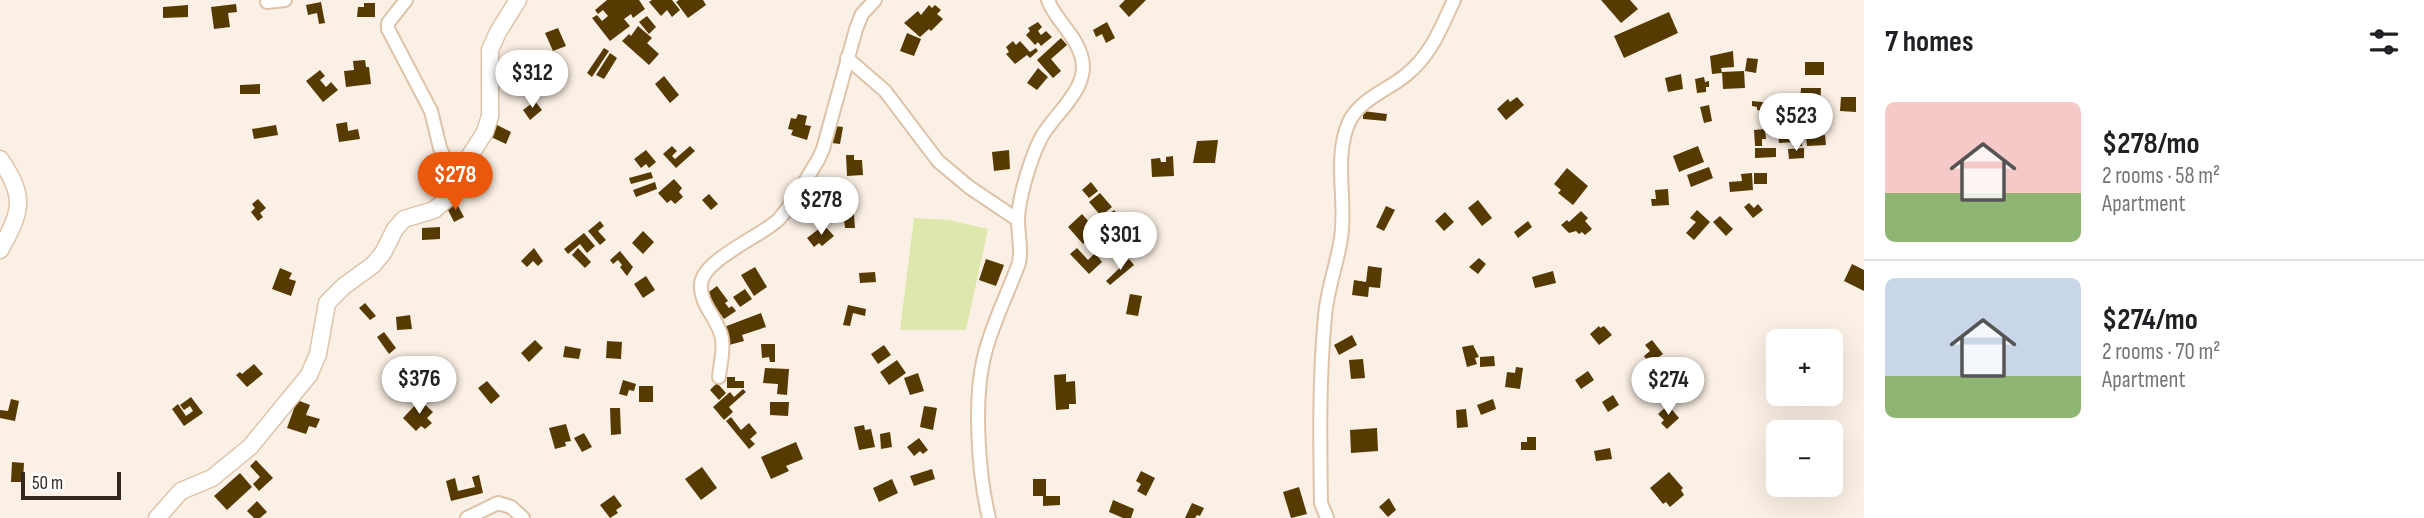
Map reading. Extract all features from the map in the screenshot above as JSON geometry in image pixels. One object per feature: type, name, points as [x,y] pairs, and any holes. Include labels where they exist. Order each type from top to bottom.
[{"type":"street","points":[[267,2],[285,0]]},
{"type":"street","points":[[406,0],[388,23],[388,29],[435,121],[440,148],[456,183]]},
{"type":"street","points":[[157,518],[181,491],[212,478],[250,447],[309,375],[317,354],[327,303],[344,286],[373,265],[404,219],[434,210],[447,199],[459,173],[485,132],[490,116],[490,50],[518,0]]},
{"type":"street","points":[[719,377],[722,338],[707,310],[702,279],[705,273],[732,250],[779,218],[811,172],[823,149],[862,14],[875,0]]},
{"type":"street","points":[[989,518],[980,459],[981,375],[988,342],[1019,263],[1021,250],[1018,220],[1021,201],[1039,142],[1073,95],[1082,68],[1082,55],[1048,0]]},
{"type":"street","points":[[1327,518],[1321,503],[1319,396],[1325,315],[1341,238],[1343,199],[1340,171],[1349,122],[1362,105],[1406,75],[1421,61],[1431,48],[1454,0]]},
{"type":"street","points":[[848,58],[885,91],[938,161],[969,187],[1018,220]]},
{"type":"street","points":[[0,159],[16,186],[18,197],[15,224],[0,250]]},
{"type":"street","points":[[467,518],[498,503],[510,507],[523,518]]},
{"type":"green space","points":[[914,218],[949,220],[988,229],[966,330],[900,330]]},
{"type":"building","points":[[607,0],[639,0],[645,9],[633,18],[631,14],[624,19],[630,26],[610,41],[592,18],[597,15],[602,21],[608,16],[603,10],[598,14],[595,10]]},
{"type":"building","points":[[672,0],[680,10],[672,17],[667,10],[661,16],[649,2]]},
{"type":"building","points":[[703,0],[706,5],[688,18],[676,2]]},
{"type":"building","points":[[1125,0],[1146,0],[1129,17],[1119,6]]},
{"type":"building","points":[[1601,0],[1630,0],[1638,9],[1621,23]]},
{"type":"building","points":[[321,2],[325,23],[319,24],[317,13],[308,15],[306,5]]},
{"type":"building","points":[[364,3],[375,3],[375,17],[357,17],[358,7],[364,7]]},
{"type":"building","points":[[236,4],[237,12],[228,13],[230,27],[214,29],[211,7]]},
{"type":"building","points":[[188,5],[188,17],[163,18],[163,7]]},
{"type":"building","points":[[929,5],[932,8],[935,5],[941,10],[937,14],[943,19],[920,37],[904,23],[918,11],[921,15]]},
{"type":"building","points":[[1669,12],[1678,33],[1624,58],[1614,36]]},
{"type":"building","points":[[647,16],[656,27],[649,34],[639,22]]},
{"type":"building","points":[[1038,22],[1042,27],[1038,31],[1041,35],[1046,31],[1052,37],[1041,46],[1038,42],[1035,45],[1026,35],[1030,31],[1028,28]]},
{"type":"building","points":[[1107,22],[1115,38],[1106,43],[1102,34],[1096,37],[1093,30]]},
{"type":"building","points":[[638,26],[652,38],[647,43],[659,54],[649,65],[622,41],[629,34],[631,36]]},
{"type":"building","points":[[558,28],[566,46],[553,51],[545,33]]},
{"type":"building","points":[[907,33],[921,39],[914,56],[900,51]]},
{"type":"building","points":[[1061,38],[1067,45],[1051,59],[1061,71],[1053,78],[1037,60]]},
{"type":"building","points":[[1013,41],[1016,45],[1020,41],[1030,52],[1036,48],[1038,51],[1030,58],[1027,55],[1015,64],[1006,54],[1009,52],[1006,47]]},
{"type":"building","points":[[604,48],[609,51],[592,77],[587,73]]},
{"type":"building","points":[[1733,51],[1734,67],[1721,68],[1722,73],[1712,74],[1710,56]]},
{"type":"building","points":[[610,53],[617,58],[604,79],[596,75]]},
{"type":"building","points":[[1747,58],[1758,59],[1756,73],[1745,71]]},
{"type":"building","points":[[365,60],[366,67],[369,67],[371,84],[346,87],[344,71],[354,70],[353,61]]},
{"type":"building","points":[[1805,62],[1824,62],[1824,75],[1805,75]]},
{"type":"building","points":[[1038,68],[1048,77],[1037,90],[1027,83]]},
{"type":"building","points":[[320,70],[325,76],[320,80],[326,87],[331,82],[338,90],[323,102],[306,81]]},
{"type":"building","points":[[1744,71],[1745,88],[1723,89],[1722,72]]},
{"type":"building","points":[[1681,74],[1683,89],[1668,92],[1665,78]]},
{"type":"building","points":[[664,76],[679,95],[670,103],[655,84]]},
{"type":"building","points":[[1704,77],[1705,82],[1709,81],[1709,87],[1706,87],[1706,92],[1697,93],[1695,79]]},
{"type":"building","points":[[260,84],[260,94],[240,94],[240,85]]},
{"type":"building","points":[[1801,88],[1821,88],[1820,106],[1800,105]]},
{"type":"building","points":[[1517,97],[1524,105],[1506,120],[1497,109],[1508,99],[1510,102]]},
{"type":"building","points":[[1841,97],[1856,97],[1856,112],[1840,111]]},
{"type":"building","points":[[535,101],[542,110],[530,120],[523,110]]},
{"type":"building","points":[[1752,101],[1772,103],[1771,112],[1757,110],[1757,107],[1752,106]]},
{"type":"building","points":[[1709,105],[1712,121],[1704,123],[1700,107]]},
{"type":"building","points":[[1779,109],[1798,110],[1798,117],[1779,117]]},
{"type":"building","points":[[1363,111],[1387,114],[1386,121],[1363,119]]},
{"type":"building","points":[[798,114],[807,116],[805,125],[811,126],[807,140],[791,135],[793,130],[788,129],[791,118],[796,119]]},
{"type":"building","points":[[347,122],[348,131],[358,129],[360,139],[339,142],[336,124]]},
{"type":"building","points":[[495,124],[511,132],[506,144],[489,136]]},
{"type":"building","points":[[276,125],[278,135],[254,139],[252,129]]},
{"type":"building","points":[[835,126],[843,127],[840,144],[832,143]]},
{"type":"building","points":[[1765,129],[1766,139],[1762,139],[1762,146],[1755,146],[1754,130]]},
{"type":"building","points":[[1802,131],[1802,146],[1793,147],[1793,142],[1779,143],[1778,133]]},
{"type":"building","points":[[1825,135],[1826,145],[1807,146],[1806,137]]},
{"type":"building","points":[[1218,140],[1215,163],[1193,163],[1197,141]]},
{"type":"building","points":[[672,146],[677,151],[672,156],[675,159],[690,146],[695,151],[676,168],[663,154]]},
{"type":"building","points":[[1698,146],[1704,162],[1679,172],[1673,156]]},
{"type":"building","points":[[1755,148],[1776,148],[1776,157],[1755,158]]},
{"type":"building","points":[[1804,148],[1804,158],[1789,159],[1788,149]]},
{"type":"building","points":[[646,150],[656,162],[649,168],[646,164],[641,168],[634,159]]},
{"type":"building","points":[[1009,150],[1010,169],[994,171],[992,152]]},
{"type":"building","points":[[846,155],[854,155],[854,160],[862,160],[863,175],[847,176]]},
{"type":"building","points":[[1173,156],[1174,176],[1152,177],[1151,159],[1160,158],[1161,162],[1166,162],[1166,157]]},
{"type":"building","points":[[1709,167],[1713,178],[1691,187],[1687,175]]},
{"type":"building","points":[[1567,168],[1588,186],[1573,205],[1558,193],[1561,190],[1554,184]]},
{"type":"building","points":[[651,172],[653,178],[631,184],[629,178]]},
{"type":"building","points":[[1752,173],[1753,190],[1730,192],[1729,182],[1742,181],[1741,174]]},
{"type":"building","points":[[1754,173],[1767,173],[1767,184],[1754,184]]},
{"type":"building","points":[[674,179],[682,188],[679,192],[683,197],[675,204],[671,200],[667,203],[658,193]]},
{"type":"building","points":[[655,182],[657,189],[636,197],[633,190]]},
{"type":"building","points":[[1091,182],[1098,191],[1089,198],[1082,190]]},
{"type":"building","points":[[850,183],[851,200],[840,201],[838,184]]},
{"type":"building","points":[[1668,189],[1669,205],[1652,206],[1651,199],[1656,199],[1655,190]]},
{"type":"building","points":[[1100,193],[1112,207],[1101,216],[1089,202]]},
{"type":"building","points":[[709,194],[718,204],[711,210],[702,200]]},
{"type":"building","points":[[258,199],[266,208],[260,213],[263,217],[258,221],[251,212],[255,208],[252,204]]},
{"type":"building","points":[[1478,200],[1492,218],[1482,226],[1468,208]]},
{"type":"building","points":[[456,202],[464,217],[454,222],[446,206]]},
{"type":"building","points":[[853,203],[855,228],[845,228],[842,204]]},
{"type":"building","points":[[1749,203],[1754,208],[1758,204],[1763,210],[1753,218],[1744,207]]},
{"type":"building","points":[[1386,206],[1395,210],[1384,231],[1376,227]]},
{"type":"building","points":[[1114,210],[1132,230],[1120,240],[1102,221]]},
{"type":"building","points":[[1697,210],[1710,222],[1694,240],[1686,233],[1696,222],[1690,218]]},
{"type":"building","points":[[1581,211],[1588,218],[1585,221],[1592,229],[1585,235],[1576,231],[1569,233],[1561,225],[1567,220],[1569,222]]},
{"type":"building","points":[[1445,212],[1454,222],[1444,231],[1435,221]]},
{"type":"building","points":[[1082,214],[1097,231],[1083,244],[1068,227]]},
{"type":"building","points":[[1720,216],[1733,229],[1726,236],[1713,222]]},
{"type":"building","points":[[600,221],[604,226],[598,231],[606,240],[600,245],[588,231]]},
{"type":"building","points":[[1528,221],[1532,227],[1518,238],[1514,232]]},
{"type":"building","points":[[824,225],[834,236],[822,246],[819,243],[814,247],[807,238]]},
{"type":"building","points":[[440,227],[440,239],[422,240],[422,228]]},
{"type":"building","points":[[1104,229],[1111,237],[1093,252],[1087,244]]},
{"type":"building","points":[[643,231],[654,242],[643,254],[632,243]]},
{"type":"building","points":[[584,233],[595,246],[587,253],[580,244],[568,254],[564,249]]},
{"type":"building","points":[[534,248],[543,261],[538,266],[533,261],[527,267],[521,261]]},
{"type":"building","points":[[578,248],[591,262],[585,268],[572,255]]},
{"type":"building","points":[[1077,248],[1088,260],[1095,253],[1102,262],[1089,274],[1070,254]]},
{"type":"building","points":[[620,251],[633,267],[627,276],[618,260],[613,264],[610,260]]},
{"type":"building","points":[[1479,258],[1486,264],[1478,274],[1469,267]]},
{"type":"building","points":[[986,259],[1004,265],[996,286],[979,280]]},
{"type":"building","points":[[1129,259],[1134,265],[1110,285],[1106,281]]},
{"type":"building","points":[[1852,264],[1864,270],[1864,291],[1844,281]]},
{"type":"building","points":[[1368,266],[1382,268],[1380,288],[1369,287],[1368,297],[1352,295],[1354,280],[1366,282]]},
{"type":"building","points":[[755,267],[767,287],[754,296],[741,275]]},
{"type":"building","points":[[280,268],[292,273],[289,279],[296,281],[291,296],[272,289]]},
{"type":"building","points":[[1553,271],[1556,283],[1535,288],[1532,277]]},
{"type":"building","points":[[875,272],[876,282],[860,283],[859,273]]},
{"type":"building","points":[[646,276],[655,290],[643,298],[634,284]]},
{"type":"building","points":[[717,286],[728,301],[725,303],[736,311],[724,319],[706,294]]},
{"type":"building","points":[[745,289],[752,299],[740,307],[733,297]]},
{"type":"building","points":[[1130,294],[1142,296],[1138,316],[1126,314]]},
{"type":"building","points":[[365,303],[376,316],[370,320],[359,308]]},
{"type":"building","points":[[848,305],[866,309],[865,316],[853,313],[850,326],[843,325]]},
{"type":"building","points":[[761,313],[766,327],[742,335],[744,341],[729,345],[724,327]]},
{"type":"building","points":[[410,315],[412,329],[397,330],[396,317]]},
{"type":"building","points":[[1599,326],[1604,326],[1612,335],[1599,345],[1590,334]]},
{"type":"building","points":[[384,332],[396,348],[389,354],[377,337]]},
{"type":"building","points":[[1352,335],[1357,345],[1339,355],[1334,345]]},
{"type":"building","points":[[535,340],[543,348],[529,362],[521,353]]},
{"type":"building","points":[[1652,340],[1663,354],[1649,364],[1644,356],[1650,351],[1645,345]]},
{"type":"building","points":[[607,341],[622,342],[621,359],[606,358]]},
{"type":"building","points":[[761,344],[775,344],[775,362],[770,362],[769,357],[762,358]]},
{"type":"building","points":[[884,345],[891,355],[878,364],[871,354]]},
{"type":"building","points":[[1473,345],[1479,357],[1475,358],[1477,364],[1467,367],[1462,347]]},
{"type":"building","points":[[565,346],[581,349],[579,359],[563,357]]},
{"type":"building","points":[[1494,356],[1495,366],[1480,367],[1480,357]]},
{"type":"building","points":[[1363,359],[1365,378],[1351,379],[1349,360]]},
{"type":"building","points":[[897,360],[906,373],[889,385],[880,372]]},
{"type":"building","points":[[254,364],[263,374],[247,387],[236,375],[240,372],[242,374]]},
{"type":"building","points":[[1516,367],[1523,368],[1520,389],[1505,387],[1507,372],[1515,373]]},
{"type":"building","points":[[765,368],[789,369],[787,395],[777,394],[778,384],[763,383]]},
{"type":"building","points":[[1588,371],[1594,380],[1581,389],[1575,380]]},
{"type":"building","points":[[918,373],[924,391],[910,395],[904,378]]},
{"type":"building","points":[[1066,374],[1066,382],[1075,381],[1076,404],[1069,404],[1069,409],[1056,410],[1054,375]]},
{"type":"building","points":[[727,377],[744,381],[744,388],[727,388]]},
{"type":"building","points":[[623,380],[636,384],[634,391],[629,390],[627,396],[619,394]]},
{"type":"building","points":[[487,381],[500,396],[491,404],[478,388]]},
{"type":"building","points":[[717,383],[726,393],[719,400],[710,390]]},
{"type":"building","points":[[639,386],[653,386],[653,402],[639,402]]},
{"type":"building","points":[[743,389],[746,392],[729,407],[733,412],[724,420],[713,407],[730,392],[734,397]]},
{"type":"building","points":[[1613,395],[1619,405],[1608,412],[1602,402]]},
{"type":"building","points":[[191,397],[203,413],[184,426],[172,409],[178,404],[186,416],[193,411],[190,406],[184,410],[180,405]]},
{"type":"building","points":[[11,399],[19,401],[15,421],[0,418],[0,410],[8,411]]},
{"type":"building","points":[[1493,399],[1496,409],[1481,415],[1477,405]]},
{"type":"building","points":[[297,400],[310,405],[306,415],[320,419],[316,428],[309,426],[306,434],[287,428]]},
{"type":"building","points":[[420,400],[433,412],[427,418],[432,423],[425,429],[421,426],[416,431],[403,418]]},
{"type":"building","points":[[770,402],[789,402],[788,416],[770,415]]},
{"type":"building","points":[[1668,405],[1679,418],[1667,429],[1658,414]]},
{"type":"building","points":[[924,406],[937,408],[933,430],[920,427]]},
{"type":"building","points":[[610,408],[620,408],[621,434],[611,435]]},
{"type":"building","points":[[1466,409],[1468,427],[1457,428],[1456,410]]},
{"type":"building","points":[[731,417],[741,430],[749,423],[757,433],[750,439],[755,444],[749,449],[726,421]]},
{"type":"building","points":[[566,424],[571,441],[565,442],[566,446],[555,449],[549,428]]},
{"type":"building","points":[[864,425],[865,430],[871,429],[875,447],[859,450],[854,427]]},
{"type":"building","points":[[1377,428],[1378,451],[1351,453],[1350,430]]},
{"type":"building","points":[[890,432],[892,447],[881,449],[880,434]]},
{"type":"building","points":[[584,433],[592,447],[582,452],[574,438]]},
{"type":"building","points":[[1527,437],[1536,437],[1536,450],[1521,450],[1521,442],[1527,442]]},
{"type":"building","points":[[919,438],[928,450],[923,454],[920,451],[914,456],[907,447]]},
{"type":"building","points":[[796,442],[803,459],[786,466],[789,471],[771,479],[761,457]]},
{"type":"building","points":[[1610,448],[1612,459],[1596,461],[1594,451]]},
{"type":"building","points":[[256,460],[273,478],[259,491],[253,484],[260,477],[250,466]]},
{"type":"building","points":[[12,462],[24,463],[23,482],[11,482]]},
{"type":"building","points":[[702,467],[717,488],[701,500],[685,479]]},
{"type":"building","points":[[932,469],[935,479],[914,486],[910,476]]},
{"type":"building","points":[[1141,471],[1155,478],[1146,496],[1137,491],[1141,484],[1136,481]]},
{"type":"building","points":[[1669,472],[1683,488],[1681,490],[1684,495],[1670,507],[1666,502],[1663,504],[1650,488]]},
{"type":"building","points":[[240,473],[252,487],[227,510],[214,496]]},
{"type":"building","points":[[479,475],[483,493],[451,501],[446,481],[455,478],[458,491],[475,487],[472,477]]},
{"type":"building","points":[[892,479],[898,493],[879,502],[873,488]]},
{"type":"building","points":[[1033,479],[1046,479],[1046,496],[1060,496],[1060,505],[1043,506],[1043,496],[1033,496]]},
{"type":"building","points":[[1299,487],[1307,514],[1291,518],[1283,492]]},
{"type":"building","points":[[614,495],[622,506],[616,510],[618,513],[610,518],[600,505]]},
{"type":"building","points":[[1389,498],[1396,510],[1388,517],[1379,507]]},
{"type":"building","points":[[1113,500],[1134,509],[1131,518],[1123,518],[1109,512]]},
{"type":"building","points":[[257,501],[267,512],[260,518],[254,518],[247,511]]},
{"type":"building","points":[[1192,503],[1204,508],[1200,516],[1185,518]]}]
